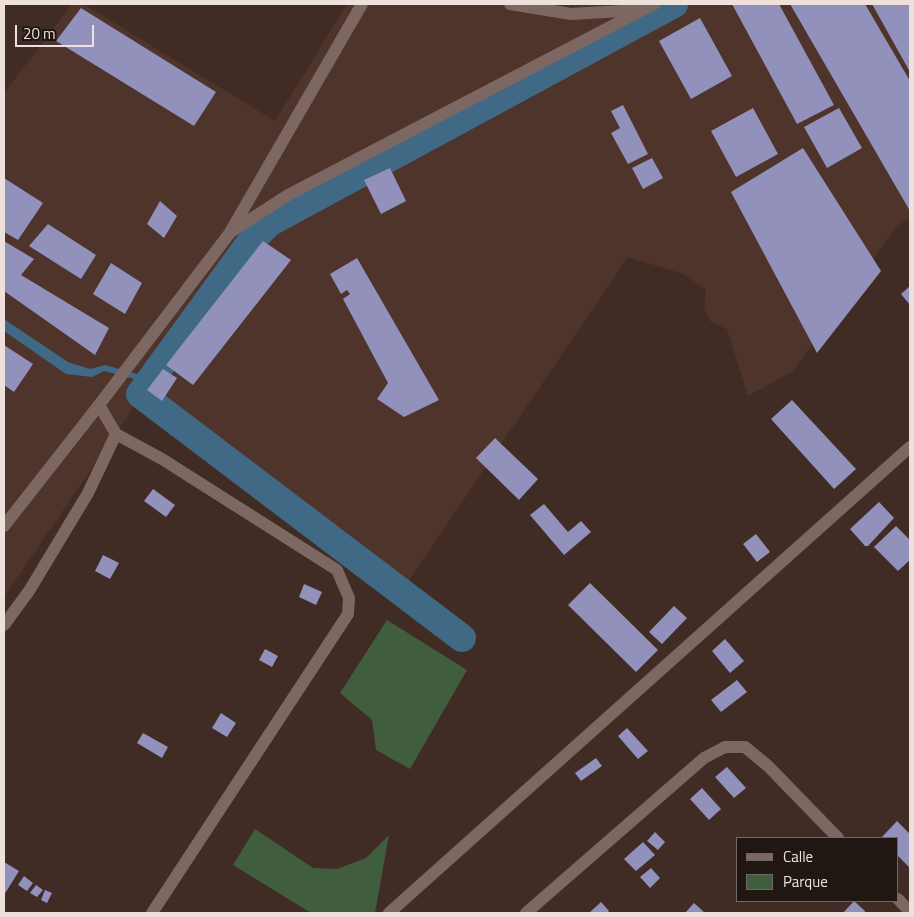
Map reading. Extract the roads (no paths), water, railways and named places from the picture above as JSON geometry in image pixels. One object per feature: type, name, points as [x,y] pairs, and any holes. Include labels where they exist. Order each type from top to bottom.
[{"type":"street","points":[[4,526],[229,234],[362,4]]},
{"type":"street","points":[[510,4],[571,14],[649,6]]},
{"type":"street","points":[[229,234],[288,195],[649,6]]},
{"type":"street","points":[[99,405],[116,434],[162,459],[337,570],[349,598],[348,614],[152,913]]},
{"type":"street","points":[[4,625],[29,591],[88,493],[116,434]]},
{"type":"street","points":[[389,913],[910,447]]},
{"type":"street","points":[[526,913],[704,758],[725,747],[745,747],[768,766],[837,837]]},
{"type":"street","points":[[899,900],[910,912]]},
{"type":"water","points":[[4,319],[68,362],[90,369],[105,365],[141,375],[139,380],[104,371],[92,377],[66,374],[4,331]]},
{"type":"waterway","points":[[462,638],[140,394],[252,240],[269,223],[674,4]]}]
